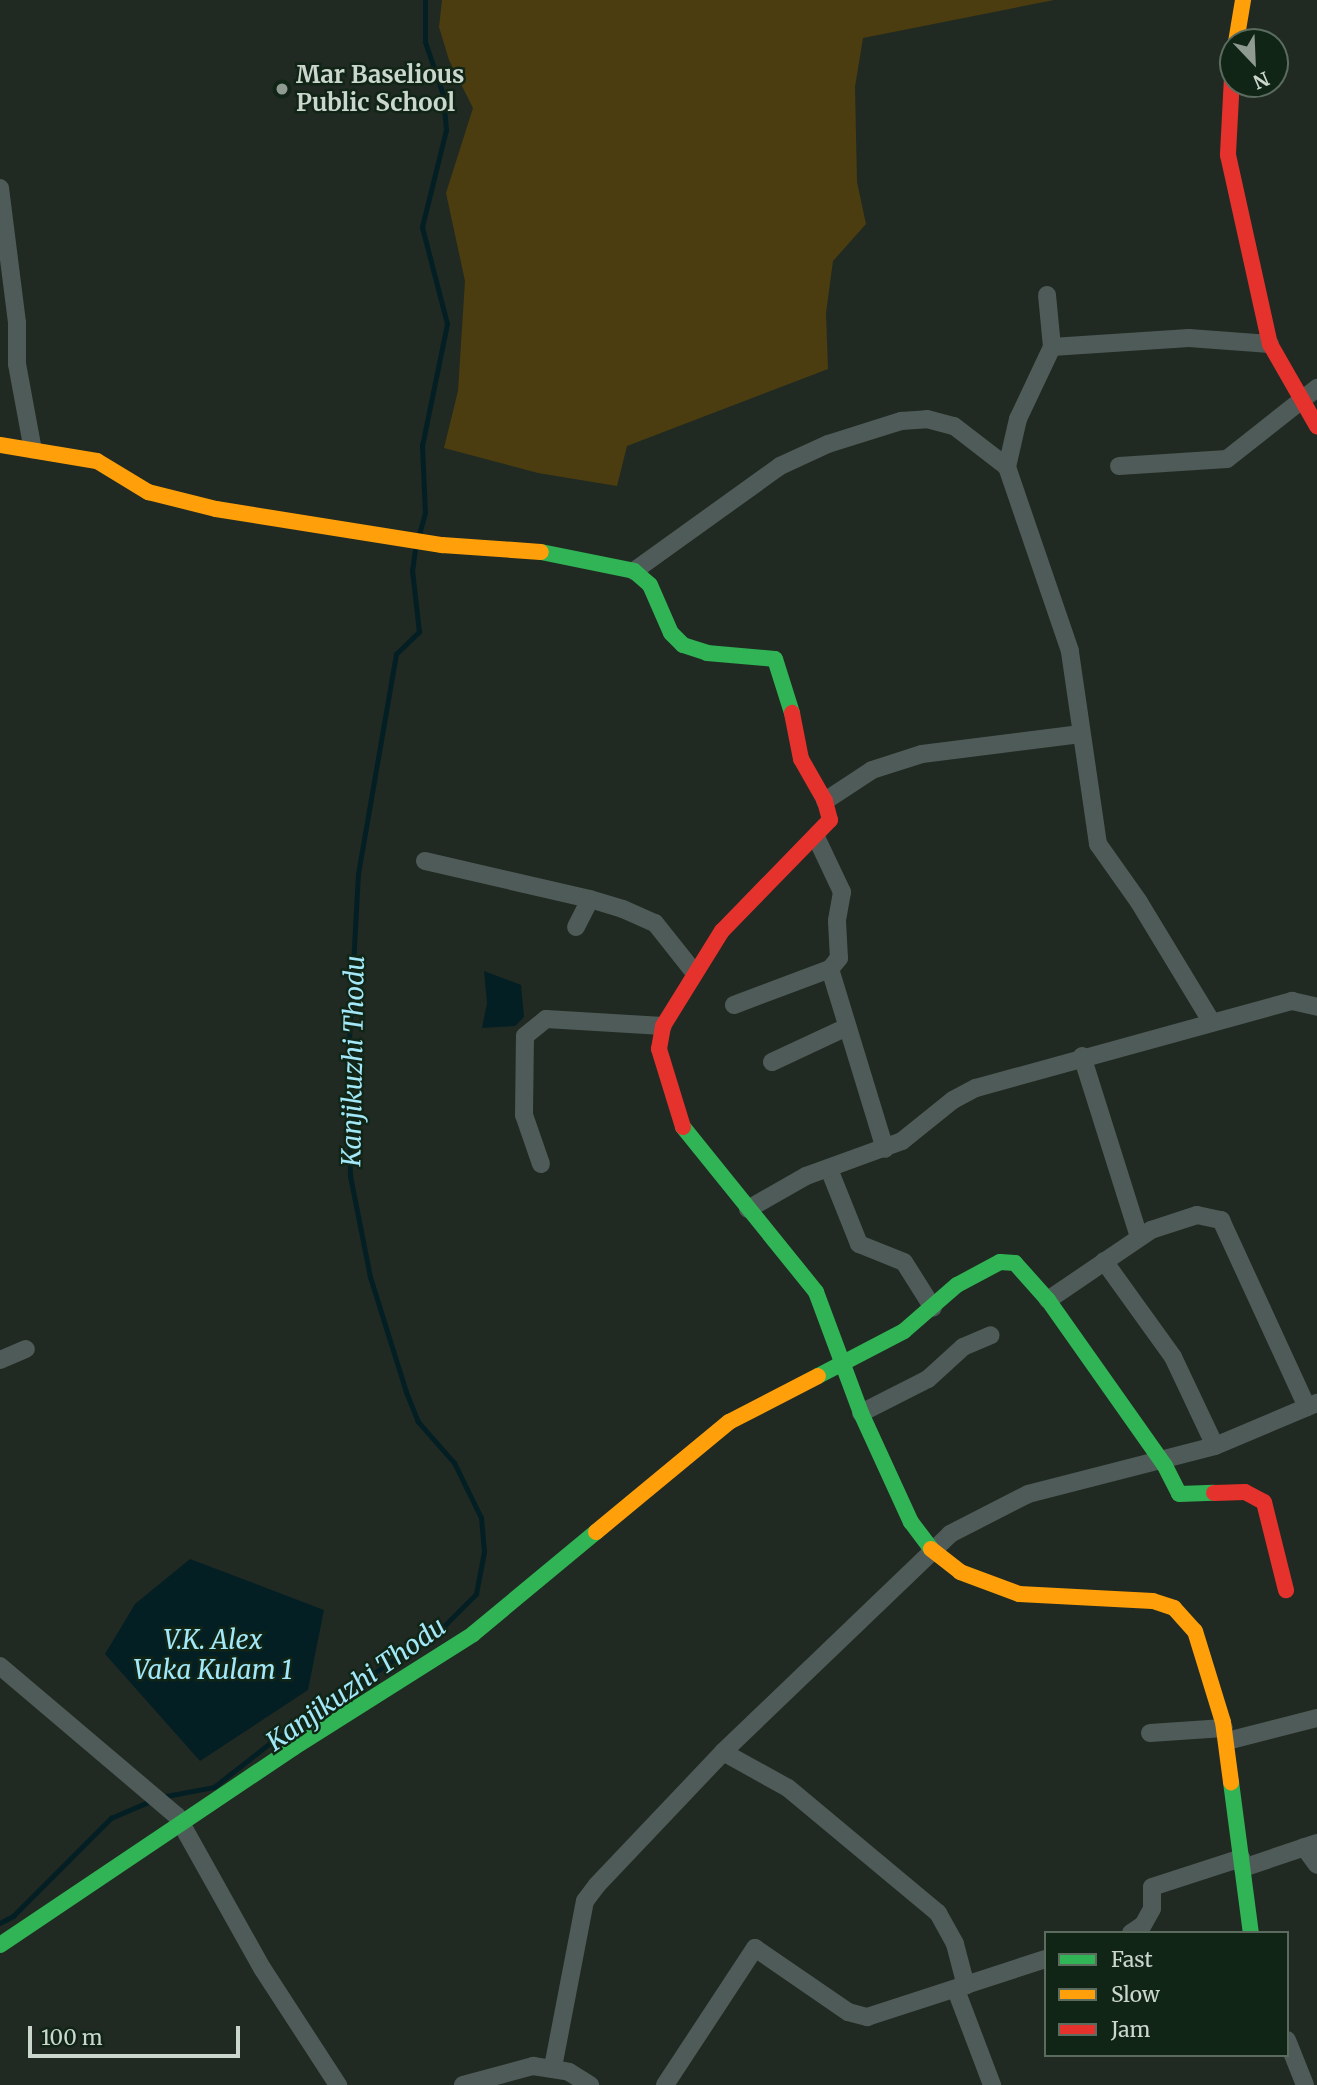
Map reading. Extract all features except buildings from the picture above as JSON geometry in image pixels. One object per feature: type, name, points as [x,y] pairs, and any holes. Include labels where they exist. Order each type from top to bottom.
[{"type":"street","points":[[1238,28],[1243,0]]},
{"type":"street","points":[[1231,98],[1228,155],[1270,344],[1310,393],[1317,426]]},
{"type":"street","points":[[0,188],[17,323],[18,364],[33,450]]},
{"type":"street","points":[[1046,295],[1052,347],[1018,419],[1007,467],[1070,651],[1098,844],[1139,902],[1211,1021]]},
{"type":"street","points":[[1052,347],[1189,338],[1270,344]]},
{"type":"street","points":[[1119,467],[1227,459],[1310,393]]},
{"type":"street","points":[[634,572],[780,466],[828,444],[901,421],[927,419],[954,426],[1007,467]]},
{"type":"street","points":[[0,445],[97,461],[131,484],[170,499],[270,520],[398,536],[442,545],[560,553],[634,572],[650,585],[671,634],[682,645],[707,653],[768,655],[775,659],[786,685],[801,759],[825,801],[830,820],[722,931],[694,972],[663,1026],[659,1049],[679,1120],[816,1292],[841,1366],[861,1413],[911,1522],[932,1550],[960,1572],[1019,1594],[1113,1596],[1174,1608],[1186,1618],[1203,1646],[1226,1735],[1251,1931]]},
{"type":"street","points":[[825,801],[872,770],[922,754],[1081,734]]},
{"type":"street","points":[[734,1005],[830,969],[839,958],[837,921],[842,892],[816,837]]},
{"type":"street","points":[[425,861],[590,899],[655,923],[694,972]]},
{"type":"street","points":[[576,928],[590,899]]},
{"type":"street","points":[[830,969],[885,1149]]},
{"type":"street","points":[[748,1209],[806,1176],[885,1149],[976,1088],[1082,1056],[1292,1001],[1317,1007]]},
{"type":"street","points":[[541,1164],[524,1115],[525,1036],[545,1020],[663,1026]]},
{"type":"street","points":[[772,1062],[848,1027]]},
{"type":"street","points":[[1082,1056],[1139,1237]]},
{"type":"street","points":[[829,1170],[859,1244],[904,1262],[933,1308]]},
{"type":"street","points":[[553,2067],[585,1901],[723,1752],[932,1550],[969,1520],[1028,1494],[1116,1468],[1161,1461],[1215,1446],[1312,1405],[1221,1220],[1197,1215],[1139,1237],[1048,1300]]},
{"type":"street","points":[[0,1945],[180,1821],[473,1634],[729,1422],[904,1331],[957,1285],[1010,1260],[1048,1300],[1161,1461],[1180,1494],[1245,1492],[1264,1502],[1286,1590]]},
{"type":"street","points":[[1104,1261],[1173,1357],[1215,1446]]},
{"type":"street","points":[[861,1413],[928,1379],[963,1347],[991,1335]]},
{"type":"street","points":[[0,1360],[26,1349]]},
{"type":"street","points":[[0,1666],[135,1776],[180,1821],[262,1968],[338,2085]]},
{"type":"street","points":[[1150,1733],[1226,1735],[1317,1718]]},
{"type":"street","points":[[723,1752],[788,1788],[938,1913],[955,1944],[961,1988],[992,2085]]},
{"type":"street","points":[[1134,1931],[1143,1925],[1152,1909],[1152,1887],[1310,1845],[1317,1865]]},
{"type":"street","points":[[665,2085],[755,1948],[848,2012],[867,2017],[1044,1960]]},
{"type":"street","points":[[1289,2045],[1305,2085]]},
{"type":"street","points":[[463,2085],[519,2067],[553,2067],[590,2085]]},
{"type":"shaded area","points":[[442,0],[1054,0],[863,38],[855,87],[857,182],[866,224],[833,261],[826,313],[828,369],[627,446],[617,486],[538,473],[444,448],[458,391],[465,281],[446,193],[473,108],[449,60],[439,27]]},
{"type":"water","points":[[484,971],[521,985],[524,1017],[515,1026],[482,1028],[487,1003]]},
{"type":"water","name":"V.K. Alex Vaka Kulam 1","points":[[190,1559],[324,1610],[308,1690],[200,1761],[105,1654],[135,1604]]},
{"type":"waterway","points":[[419,535],[425,513],[422,446],[447,324],[422,227],[446,130],[443,95],[425,42],[425,0]]},
{"type":"waterway","name":"Kanjikuzhi Thodu","points":[[161,1797],[214,1787],[274,1740],[444,1626],[476,1594],[484,1552],[481,1518],[454,1463],[418,1422],[406,1392],[370,1277],[350,1176],[348,1058],[358,874],[396,654],[419,632],[412,571],[415,550]]},
{"type":"waterway","name":"Kanjikuzhi Thodu","points":[[0,1923],[13,1916],[111,1818],[153,1800]]},
{"type":"traffic: fast","points":[[541,552],[634,571],[650,585],[671,633],[683,645],[707,653],[775,659],[792,713]]},
{"type":"traffic: fast","points":[[683,1127],[816,1292],[861,1413],[911,1522],[931,1549]]},
{"type":"traffic: fast","points":[[818,1376],[904,1331],[957,1285],[1000,1262],[1015,1263],[1048,1300],[1165,1466],[1179,1494],[1214,1493]]},
{"type":"traffic: fast","points":[[0,1945],[293,1748],[473,1634],[596,1532]]},
{"type":"traffic: fast","points":[[1231,1782],[1251,1931]]},
{"type":"traffic: slow","points":[[1238,28],[1243,0]]},
{"type":"traffic: slow","points":[[0,445],[97,461],[148,492],[216,509],[442,545],[541,552]]},
{"type":"traffic: slow","points":[[596,1532],[729,1422],[818,1376]]},
{"type":"traffic: slow","points":[[931,1549],[960,1572],[1019,1594],[1153,1601],[1174,1608],[1195,1631],[1223,1722],[1231,1782]]},
{"type":"traffic: jam","points":[[1231,98],[1228,155],[1270,344],[1317,426]]},
{"type":"traffic: jam","points":[[683,1127],[659,1049],[663,1026],[722,931],[830,820],[825,801],[801,759],[792,713]]},
{"type":"traffic: jam","points":[[1214,1493],[1245,1492],[1264,1502],[1286,1590]]},
{"type":"place","name":"Mar Baselious Public School","points":[[282,89]]}]
